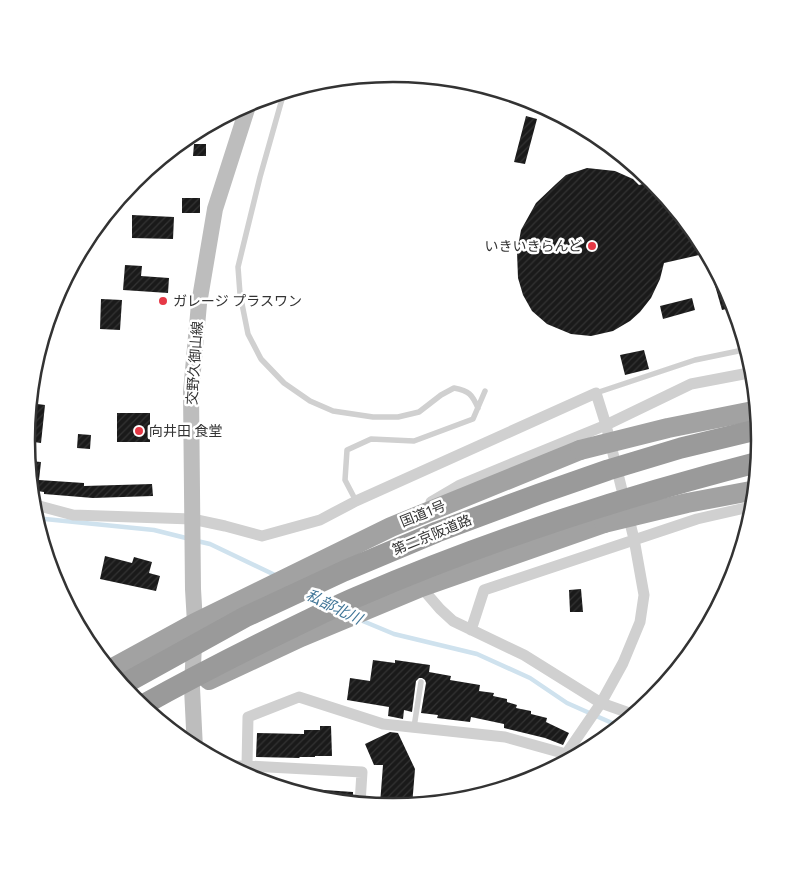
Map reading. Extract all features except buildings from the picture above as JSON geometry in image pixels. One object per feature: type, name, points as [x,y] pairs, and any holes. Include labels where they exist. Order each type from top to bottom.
[{"type":"highway","name":"国道1号","points":[[116,667],[195,623],[391,526],[580,450],[668,428],[751,411]]},
{"type":"highway","name":"第二京阪道路","points":[[128,682],[245,617],[344,571],[437,532],[608,470],[681,448],[752,431]]},
{"type":"highway","name":"第二京阪道路","points":[[149,702],[269,639],[356,597],[448,560],[549,523],[618,501],[751,464]]},
{"type":"highway","points":[[155,708],[192,688],[301,637],[421,587],[604,523],[687,503],[748,491]]},
{"type":"main road","name":"交野久御山線","points":[[195,739],[192,688],[195,623],[191,392],[199,304],[215,209],[245,114]]},
{"type":"street","points":[[391,526],[460,485],[606,425],[691,384],[745,374]]},
{"type":"street","points":[[41,507],[73,515],[192,520],[225,526],[262,536],[320,520],[356,501],[596,393],[606,425],[634,539],[644,595],[640,622],[623,663],[601,703],[569,753]]},
{"type":"street","points":[[470,630],[484,590],[697,519],[745,508]]},
{"type":"street","points":[[421,587],[453,621],[524,655],[601,703],[627,712]]},
{"type":"street","points":[[247,766],[248,717],[299,697],[383,724],[505,737],[562,757]]},
{"type":"street","points":[[243,766],[362,772],[360,797]]},
{"type":"lane","points":[[282,100],[238,266],[240,294],[248,334],[261,359],[284,383],[310,401],[333,411],[373,417],[398,417],[419,412],[441,395],[454,388],[467,391],[474,398],[478,408]]},
{"type":"lane","points":[[596,393],[695,360],[741,351]]},
{"type":"lane","points":[[356,501],[345,480],[347,450],[371,439],[414,441],[473,419],[485,391]]},
{"type":"lane","points":[[414,727],[421,682]]},
{"type":"waterway","name":"私部北川","points":[[44,519],[154,530],[190,539]]},
{"type":"waterway","name":"私部北川","points":[[197,541],[210,544],[277,576]]},
{"type":"waterway","name":"私部北川","points":[[309,596],[324,605]]},
{"type":"waterway","name":"私部北川","points":[[358,619],[394,634],[477,654],[530,678],[567,703],[614,723]]},
{"type":"place","name":"いきいきらんど","points":[[592,246]]},
{"type":"place","name":"ガレージ プラスワン","points":[[163,301]]},
{"type":"place","name":"向井田 食堂","points":[[139,431]]}]
